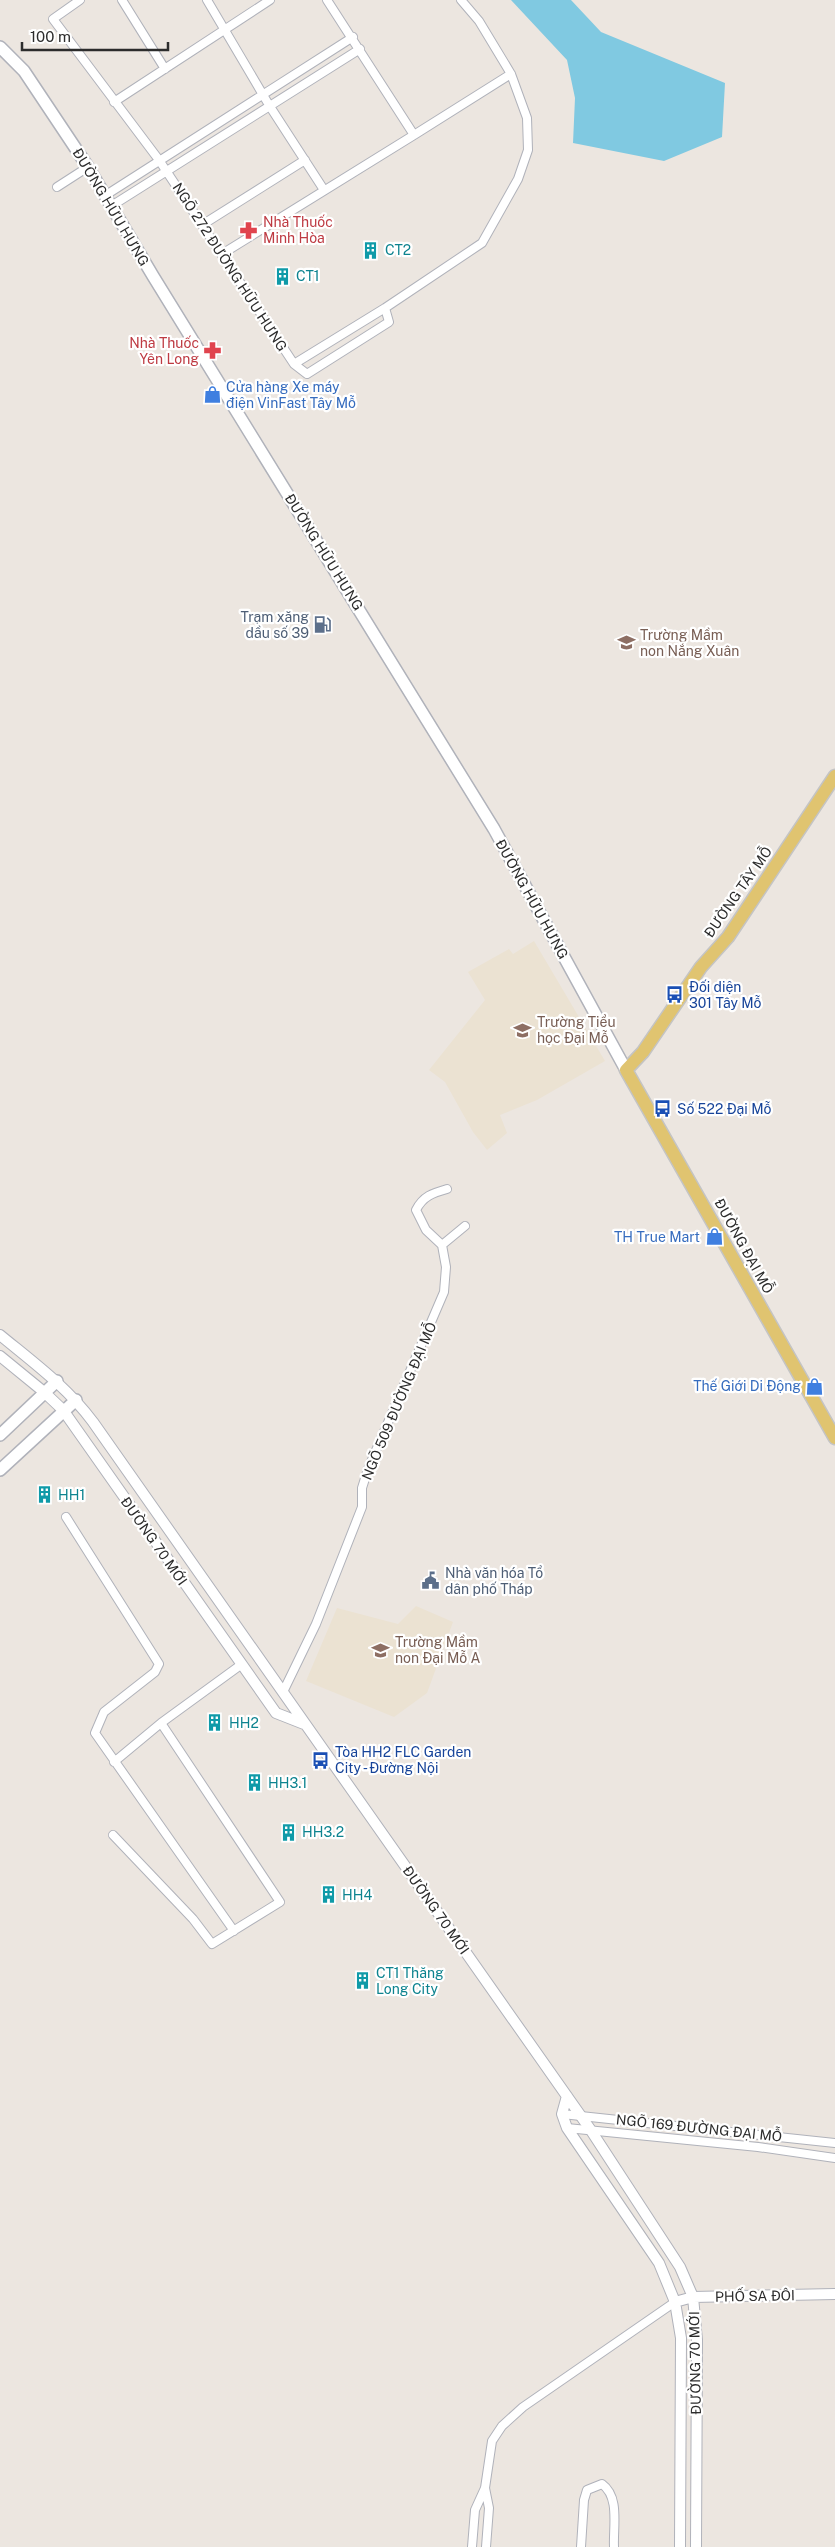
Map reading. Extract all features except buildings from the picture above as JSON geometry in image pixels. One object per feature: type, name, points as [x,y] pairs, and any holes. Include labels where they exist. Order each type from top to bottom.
[{"type":"main road","name":"ĐƯỜNG HỮU HƯNG","points":[[0,47],[24,71],[110,200],[152,276],[494,830],[626,1070]]},
{"type":"main road","name":"ĐƯỜNG TÂY MỖ","points":[[626,1070],[644,1052],[701,967],[728,937],[835,776]]},
{"type":"main road","name":"ĐƯỜNG ĐẠI MỖ","points":[[626,1070],[835,1438]]},
{"type":"main road","points":[[0,1435],[57,1381]]},
{"type":"main road","points":[[0,1470],[76,1400]]},
{"type":"street","name":"NGÕ 272 ĐƯỜNG HỮU HƯNG","points":[[80,0],[53,20],[159,160],[294,364]]},
{"type":"street","points":[[122,0],[165,69]]},
{"type":"street","points":[[207,0],[269,106],[324,190]]},
{"type":"street","points":[[114,102],[270,0]]},
{"type":"street","points":[[328,0],[414,135]]},
{"type":"street","points":[[385,308],[389,322],[358,343],[307,374],[294,364],[385,308],[482,243],[518,180],[528,150],[527,118],[511,74],[479,21],[461,0]]},
{"type":"street","points":[[110,200],[159,160],[352,37]]},
{"type":"street","points":[[166,170],[360,49]]},
{"type":"street","points":[[222,254],[511,74]]},
{"type":"street","points":[[202,225],[305,160]]},
{"type":"street","points":[[57,187],[88,167]]},
{"type":"street","name":"NGÕ 272 ĐƯỜNG HỮU HƯNG","points":[[110,200],[166,170]]},
{"type":"street","points":[[447,1189],[420,1200],[416,1210],[426,1230],[442,1245],[465,1226]]},
{"type":"street","name":"NGÕ 509 ĐƯỜNG ĐẠI MỖ","points":[[282,1692],[325,1602],[362,1507],[362,1488],[368,1469],[444,1292],[446,1267],[442,1245]]},
{"type":"street","name":"ĐƯỜNG 70 MỚI","points":[[0,1335],[57,1381],[76,1400],[567,2096],[664,2241],[694,2297],[697,2340],[696,2547]]},
{"type":"street","name":"ĐƯỜNG 70 MỚI","points":[[0,1356],[63,1410],[276,1713],[305,1724]]},
{"type":"street","points":[[66,1517],[159,1664],[156,1672],[104,1712],[95,1732],[114,1762],[234,1931]]},
{"type":"street","points":[[114,1762],[161,1723],[242,1664]]},
{"type":"street","points":[[113,1835],[194,1919],[212,1944],[280,1902],[161,1723]]},
{"type":"street","points":[[562,2114],[567,2096]]},
{"type":"street","name":"ĐƯỜNG 70 MỚI","points":[[562,2114],[567,2128],[659,2263],[675,2302],[681,2338],[680,2547]]},
{"type":"street","name":"NGÕ 169 ĐƯỜNG ĐẠI MỖ","points":[[562,2114],[835,2143]]},
{"type":"street","name":"NGÕ 169 ĐƯỜNG ĐẠI MỖ","points":[[567,2128],[758,2147],[835,2158]]},
{"type":"street","name":"PHỐ SA ĐÔI","points":[[675,2302],[694,2297],[835,2294]]},
{"type":"street","points":[[472,2547],[475,2510],[485,2488],[492,2441],[502,2426],[523,2407],[675,2302]]},
{"type":"street","points":[[581,2547],[584,2500],[587,2490],[602,2484],[609,2489],[613,2498],[614,2547]]},
{"type":"street","points":[[485,2488],[489,2508],[486,2547]]},
{"type":"shaded area","name":"Trường Tiểu học Đại Mỗ","points":[[534,941],[605,1061],[537,1100],[500,1115],[507,1133],[487,1150],[473,1132],[445,1082],[429,1070],[485,1000],[468,972],[509,949],[513,954]]},
{"type":"shaded area","name":"Trường Mầm non Đại Mỗ A","points":[[416,1606],[453,1622],[427,1693],[394,1717],[306,1681],[337,1608],[398,1624]]},
{"type":"water","points":[[511,0],[571,0],[601,32],[725,83],[722,137],[664,161],[573,143],[575,98],[567,60]]},
{"type":"place","name":"Nhà Thuốc Minh Hòa","points":[[249,230]]},
{"type":"place","name":"CT2","points":[[371,250]]},
{"type":"place","name":"CT1","points":[[282,276]]},
{"type":"place","name":"Nhà Thuốc Yên Long","points":[[213,351]]},
{"type":"place","name":"Cửa hàng Xe máy điện VinFast Tây Mỗ","points":[[212,395]]},
{"type":"place","name":"Trạm xăng dầu số 39","points":[[323,625]]},
{"type":"place","name":"Trường Mầm non Nắng Xuân","points":[[626,643]]},
{"type":"place","name":"Đối diện 301 Tây Mỗ","points":[[675,995]]},
{"type":"place","name":"Trường Tiểu học Đại Mỗ","points":[[523,1030]]},
{"type":"place","name":"Số 522 Đại Mỗ","points":[[663,1109]]},
{"type":"place","name":"TH True Mart","points":[[714,1237]]},
{"type":"place","name":"Thế Giới Di Động","points":[[815,1386]]},
{"type":"place","name":"HH1","points":[[44,1495]]},
{"type":"place","name":"Nhà văn hóa Tổ dân phố Tháp","points":[[431,1581]]},
{"type":"place","name":"Trường Mầm non Đại Mỗ A","points":[[381,1650]]},
{"type":"place","name":"HH2","points":[[215,1723]]},
{"type":"place","name":"Tòa HH2 FLC Garden City - Đường Nội","points":[[321,1760]]},
{"type":"place","name":"HH3.1","points":[[254,1783]]},
{"type":"place","name":"HH3.2","points":[[288,1832]]},
{"type":"place","name":"HH4","points":[[328,1895]]},
{"type":"place","name":"CT1 Thăng Long City","points":[[362,1981]]}]
